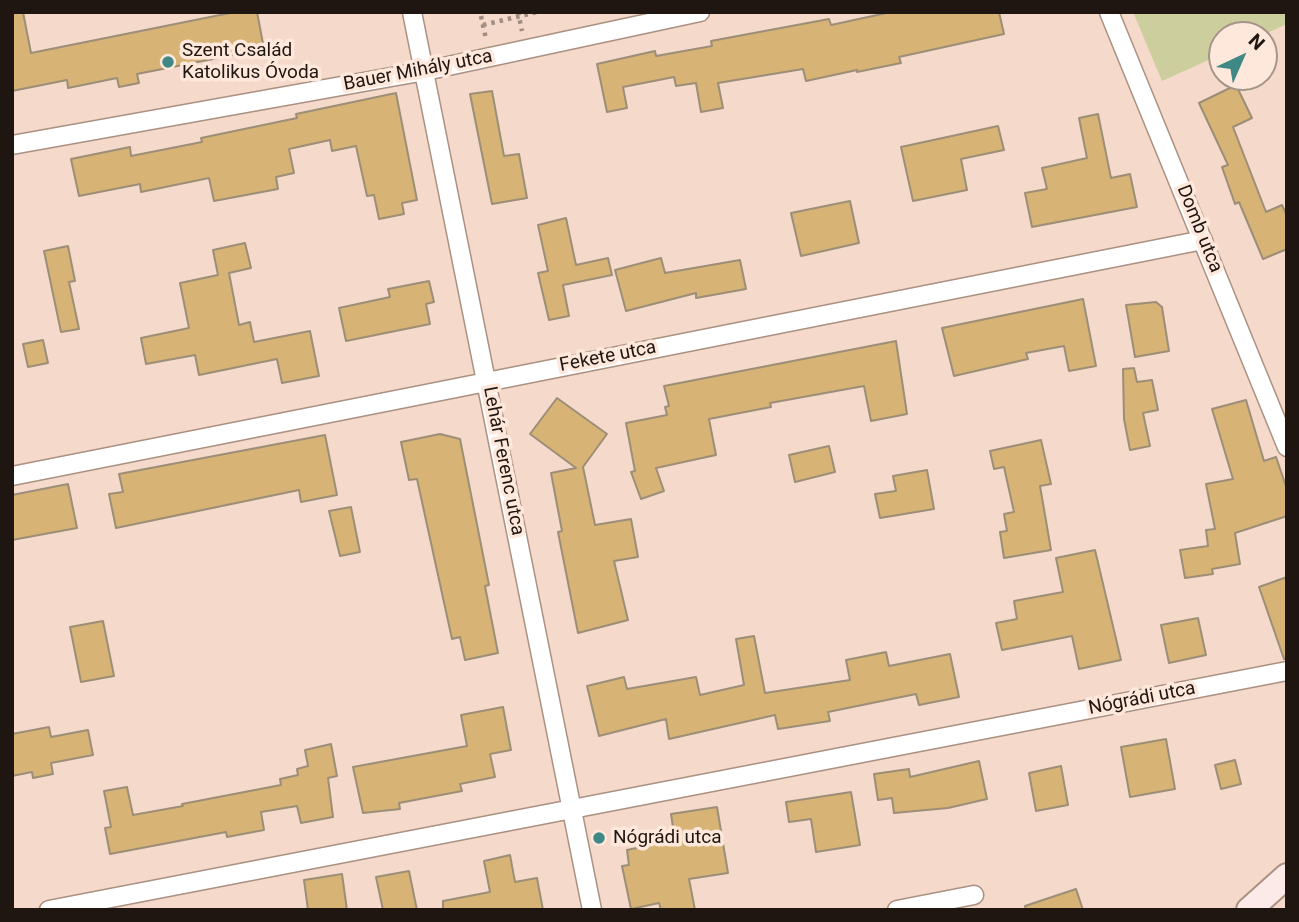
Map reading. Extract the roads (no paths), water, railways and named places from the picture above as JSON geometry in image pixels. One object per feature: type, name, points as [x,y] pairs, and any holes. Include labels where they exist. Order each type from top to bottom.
[{"type":"street","name":"Lehár Ferenc utca","points":[[412,12],[592,910]]},
{"type":"street","name":"Bauer Mihály utca","points":[[12,145],[425,71],[699,12]]},
{"type":"street","name":"Domb utca","points":[[1109,12],[1287,447]]},
{"type":"street","name":"Fekete utca","points":[[12,476],[1203,240]]},
{"type":"street","name":"Nógrádi utca","points":[[49,910],[1287,671]]},
{"type":"street","points":[[1250,910],[1287,876]]},
{"type":"street","points":[[897,910],[974,895]]},
{"type":"place","name":"Szent Család Katolikus Óvoda","points":[[168,62]]},
{"type":"place","name":"Nógrádi utca","points":[[599,838]]}]
